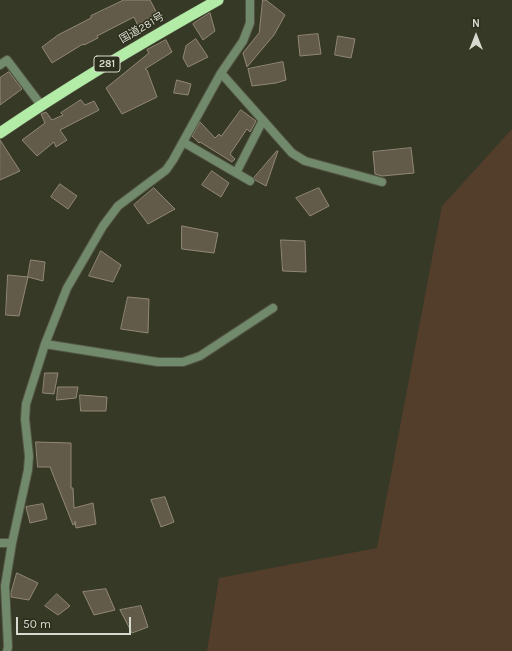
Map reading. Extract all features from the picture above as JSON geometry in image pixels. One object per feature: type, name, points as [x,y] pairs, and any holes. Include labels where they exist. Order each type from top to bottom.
[{"type":"highway","name":"国道281号","points":[[0,133],[41,105],[142,43],[218,0]]},
{"type":"street","points":[[7,651],[5,586],[12,543],[28,470],[29,456],[25,419],[26,404],[45,344],[67,288],[103,226],[118,206],[166,170],[183,142],[221,73],[246,35],[250,23],[250,0]]},
{"type":"street","points":[[0,65],[7,60],[41,105]]},
{"type":"street","points":[[221,73],[292,153],[305,161],[382,182]]},
{"type":"street","points":[[236,173],[263,120]]},
{"type":"street","points":[[183,142],[250,181]]},
{"type":"street","points":[[45,344],[158,362],[183,362],[200,356],[273,308]]},
{"type":"street","points":[[0,543],[12,543]]},
{"type":"shaded area","points":[[512,129],[512,651],[207,651],[219,578],[377,548],[442,206]]},
{"type":"building","points":[[124,0],[150,0],[159,17],[139,28],[134,17],[97,36],[98,38],[84,45],[83,44],[52,63],[42,47],[58,35],[91,18],[91,16]]},
{"type":"building","points":[[263,0],[266,0],[285,15],[274,35],[247,67],[243,53],[259,33]]},
{"type":"building","points":[[210,13],[215,31],[203,40],[193,24]]},
{"type":"building","points":[[318,34],[321,54],[300,56],[298,36]]},
{"type":"building","points":[[338,36],[355,39],[351,58],[335,55]]},
{"type":"building","points":[[196,39],[208,57],[188,67],[183,58],[186,46]]},
{"type":"building","points":[[166,40],[172,52],[145,69],[147,70],[157,97],[122,114],[106,88],[149,53],[147,50]]},
{"type":"building","points":[[283,62],[286,80],[276,83],[252,86],[248,69]]},
{"type":"building","points":[[9,72],[22,89],[0,105],[0,78]]},
{"type":"building","points":[[177,80],[191,84],[188,95],[174,93]]},
{"type":"building","points":[[81,100],[85,105],[94,101],[99,110],[60,130],[67,140],[56,147],[54,142],[37,156],[22,140],[45,123],[41,114],[46,112],[52,120],[63,115],[61,113]]},
{"type":"building","points":[[241,110],[256,121],[250,132],[247,129],[230,154],[235,159],[232,162],[200,142],[199,143],[192,136],[200,122],[215,138],[219,134],[221,136]]},
{"type":"building","points":[[0,140],[20,171],[0,180]]},
{"type":"building","points":[[411,148],[414,173],[382,176],[375,174],[373,152]]},
{"type":"building","points":[[278,151],[266,186],[254,178]]},
{"type":"building","points":[[212,171],[229,183],[221,197],[202,185]]},
{"type":"building","points":[[60,184],[77,196],[68,209],[51,197]]},
{"type":"building","points":[[154,188],[175,209],[148,224],[134,205]]},
{"type":"building","points":[[319,188],[329,206],[310,216],[296,198]]},
{"type":"building","points":[[182,226],[218,233],[214,253],[182,249]]},
{"type":"building","points":[[281,240],[305,241],[306,272],[283,271]]},
{"type":"building","points":[[101,251],[121,265],[113,282],[89,276]]},
{"type":"building","points":[[31,260],[45,262],[43,281],[28,277]]},
{"type":"building","points":[[8,275],[28,277],[19,316],[6,315]]},
{"type":"building","points":[[128,297],[149,299],[148,333],[121,329]]},
{"type":"building","points":[[45,373],[58,373],[54,394],[43,393]]},
{"type":"building","points":[[58,387],[78,387],[76,398],[57,400]]},
{"type":"building","points":[[80,395],[107,397],[106,411],[81,411]]},
{"type":"building","points":[[36,442],[71,443],[71,488],[73,488],[74,508],[93,503],[96,524],[76,528],[75,521],[75,524],[73,525],[50,467],[38,467]]},
{"type":"building","points":[[165,497],[174,522],[161,527],[151,500]]},
{"type":"building","points":[[43,504],[47,519],[30,523],[26,507]]},
{"type":"building","points":[[17,573],[38,583],[29,600],[11,597]]},
{"type":"building","points":[[106,589],[115,610],[94,615],[83,592]]},
{"type":"building","points":[[57,594],[70,606],[58,615],[45,606]]},
{"type":"building","points":[[141,606],[148,627],[132,633],[120,610]]}]
